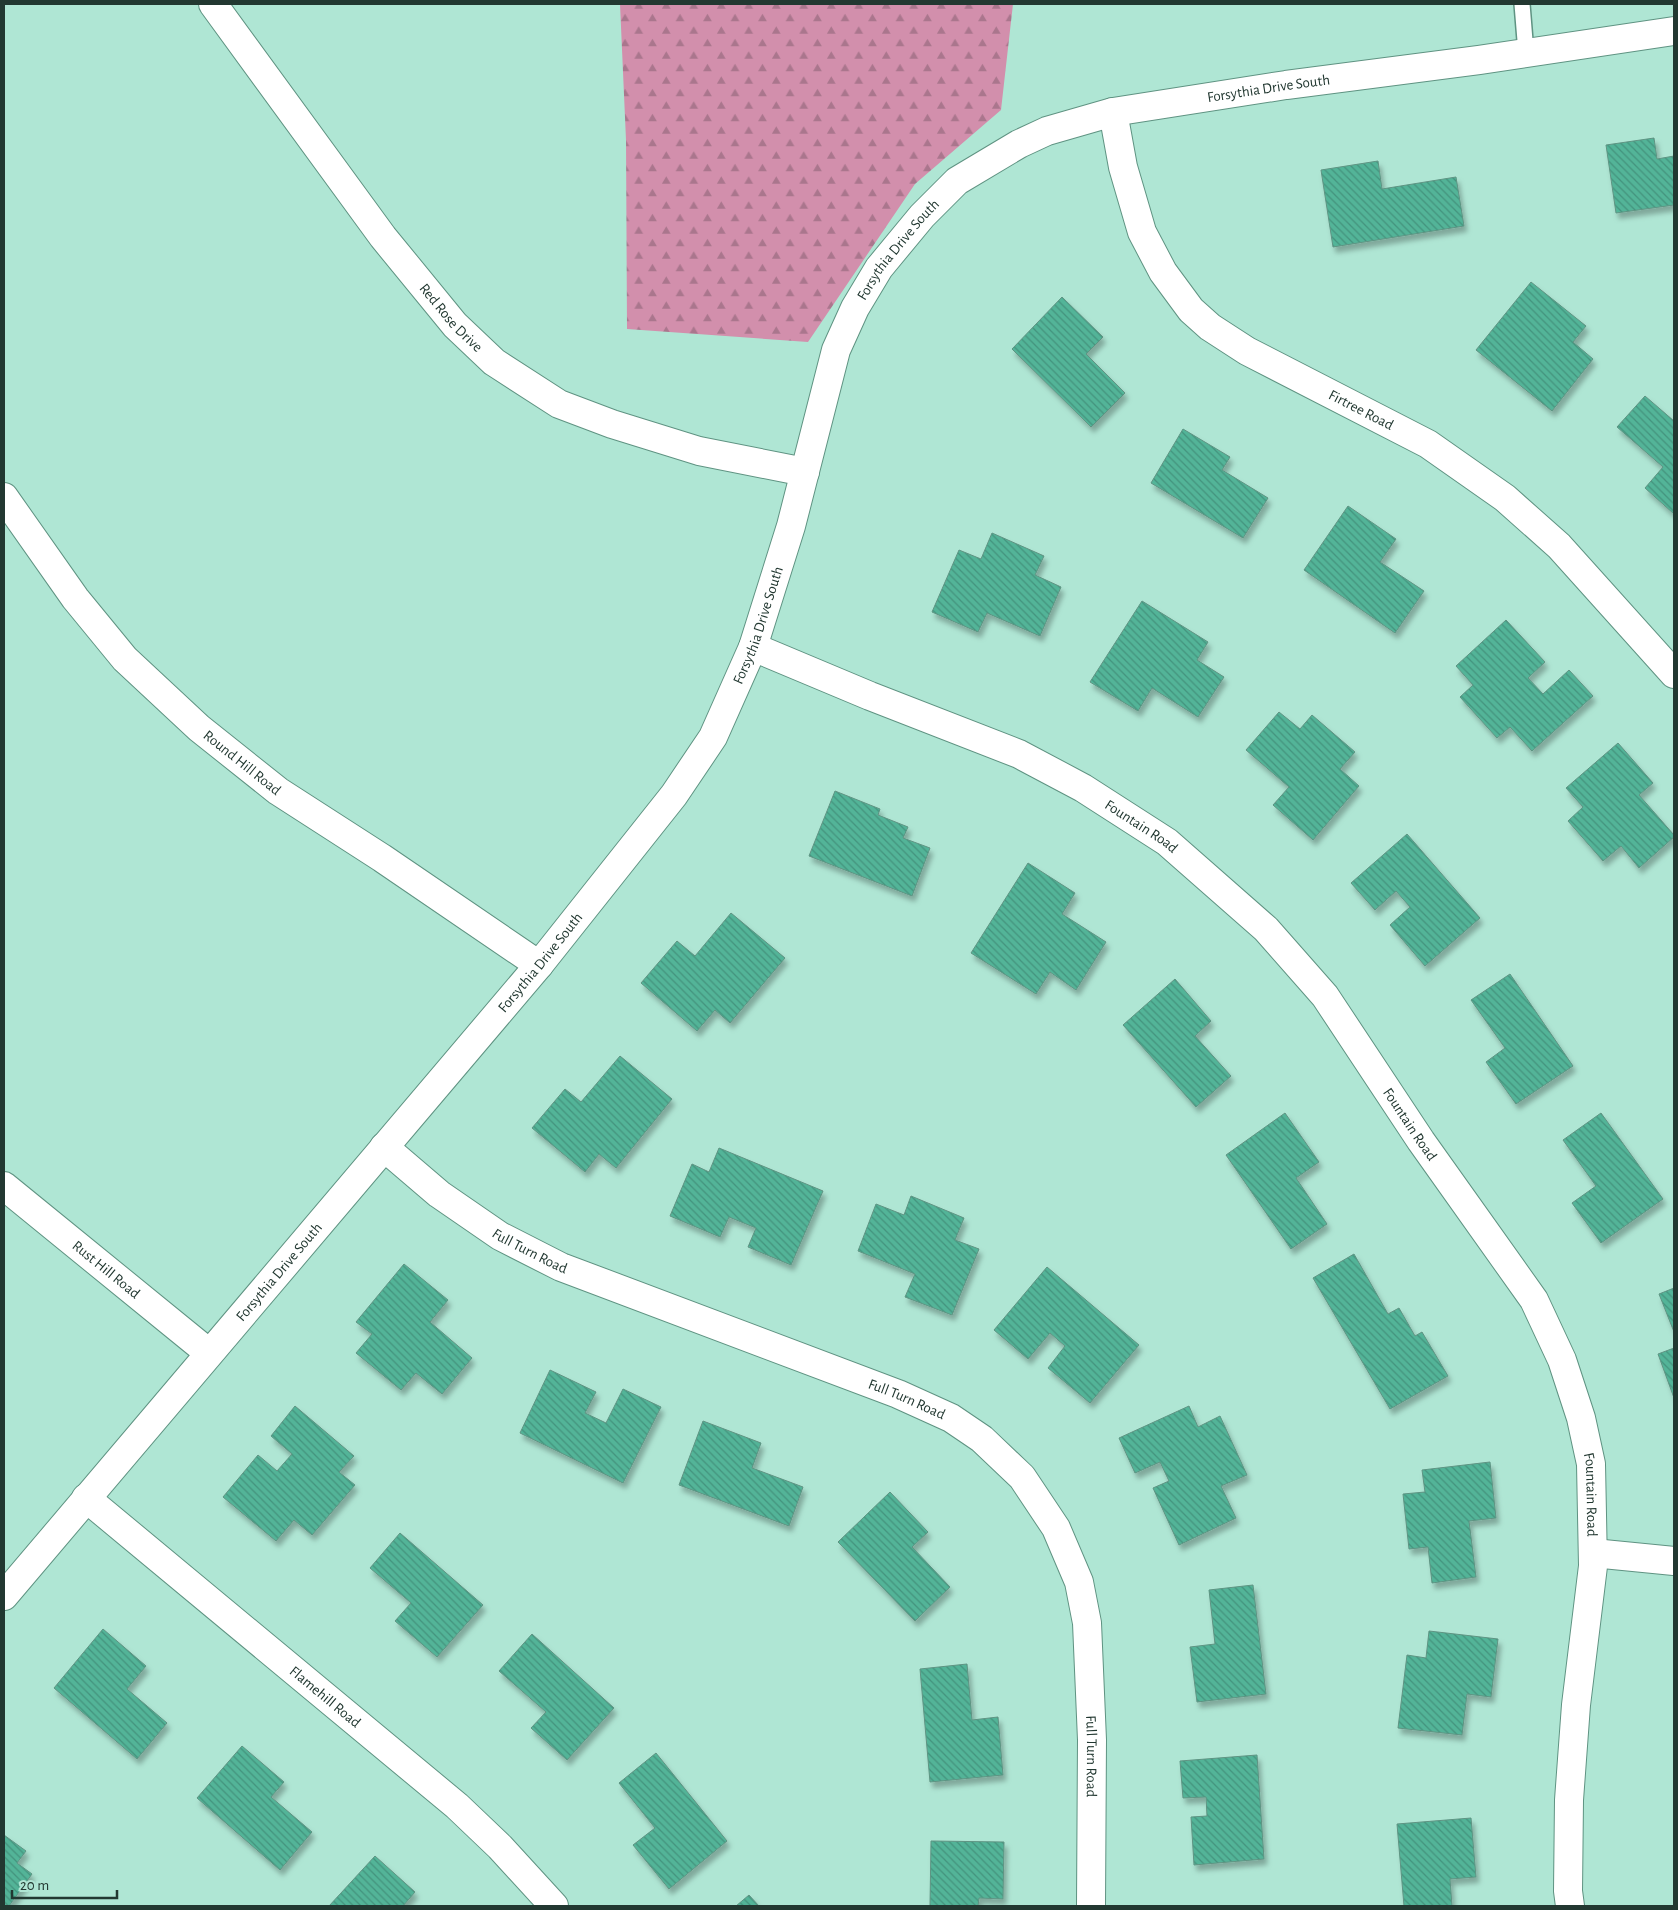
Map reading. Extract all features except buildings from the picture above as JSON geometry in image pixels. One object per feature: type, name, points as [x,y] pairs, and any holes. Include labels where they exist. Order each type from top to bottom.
[{"type":"street","name":"Red Rose Drive","points":[[213,4],[383,237],[455,325],[494,362],[559,404],[612,424],[699,451],[805,472]]},
{"type":"street","name":"Forsythia Drive South","points":[[4,1596],[539,965],[686,779],[713,738],[753,648],[791,526],[836,350],[855,308],[879,268],[922,216],[957,181],[1020,144],[1047,131],[1113,112],[1286,85],[1674,31]]},
{"type":"street","name":"Firtree Road","points":[[1113,112],[1123,167],[1142,232],[1163,272],[1191,310],[1210,326],[1248,351],[1428,444],[1505,498],[1559,546],[1674,674]]},
{"type":"street","name":"Round Hill Road","points":[[4,498],[75,598],[125,659],[199,728],[278,791],[382,858],[539,965]]},
{"type":"street","name":"Fountain Road","points":[[753,648],[1020,754],[1083,788],[1167,842],[1266,929],[1325,996],[1421,1140],[1534,1300],[1562,1360],[1581,1418],[1591,1464],[1593,1553],[1576,1706],[1569,1800],[1568,1891],[1570,1906]]},
{"type":"street","name":"Full Turn Road","points":[[384,1147],[439,1194],[500,1236],[561,1266],[898,1394],[951,1418],[982,1439],[1022,1478],[1056,1528],[1079,1582],[1087,1623],[1092,1740],[1091,1906]]},
{"type":"street","name":"Rust Hill Road","points":[[4,1186],[209,1353]]},
{"type":"street","name":"Flamehill Road","points":[[86,1498],[457,1806],[500,1847],[554,1906]]},
{"type":"street","points":[[1593,1553],[1674,1561]]},
{"type":"lane","points":[[1522,4],[1526,53]]},
{"type":"green space","points":[[620,4],[1013,4],[1001,110],[915,184],[808,342],[627,329],[626,140]]}]
